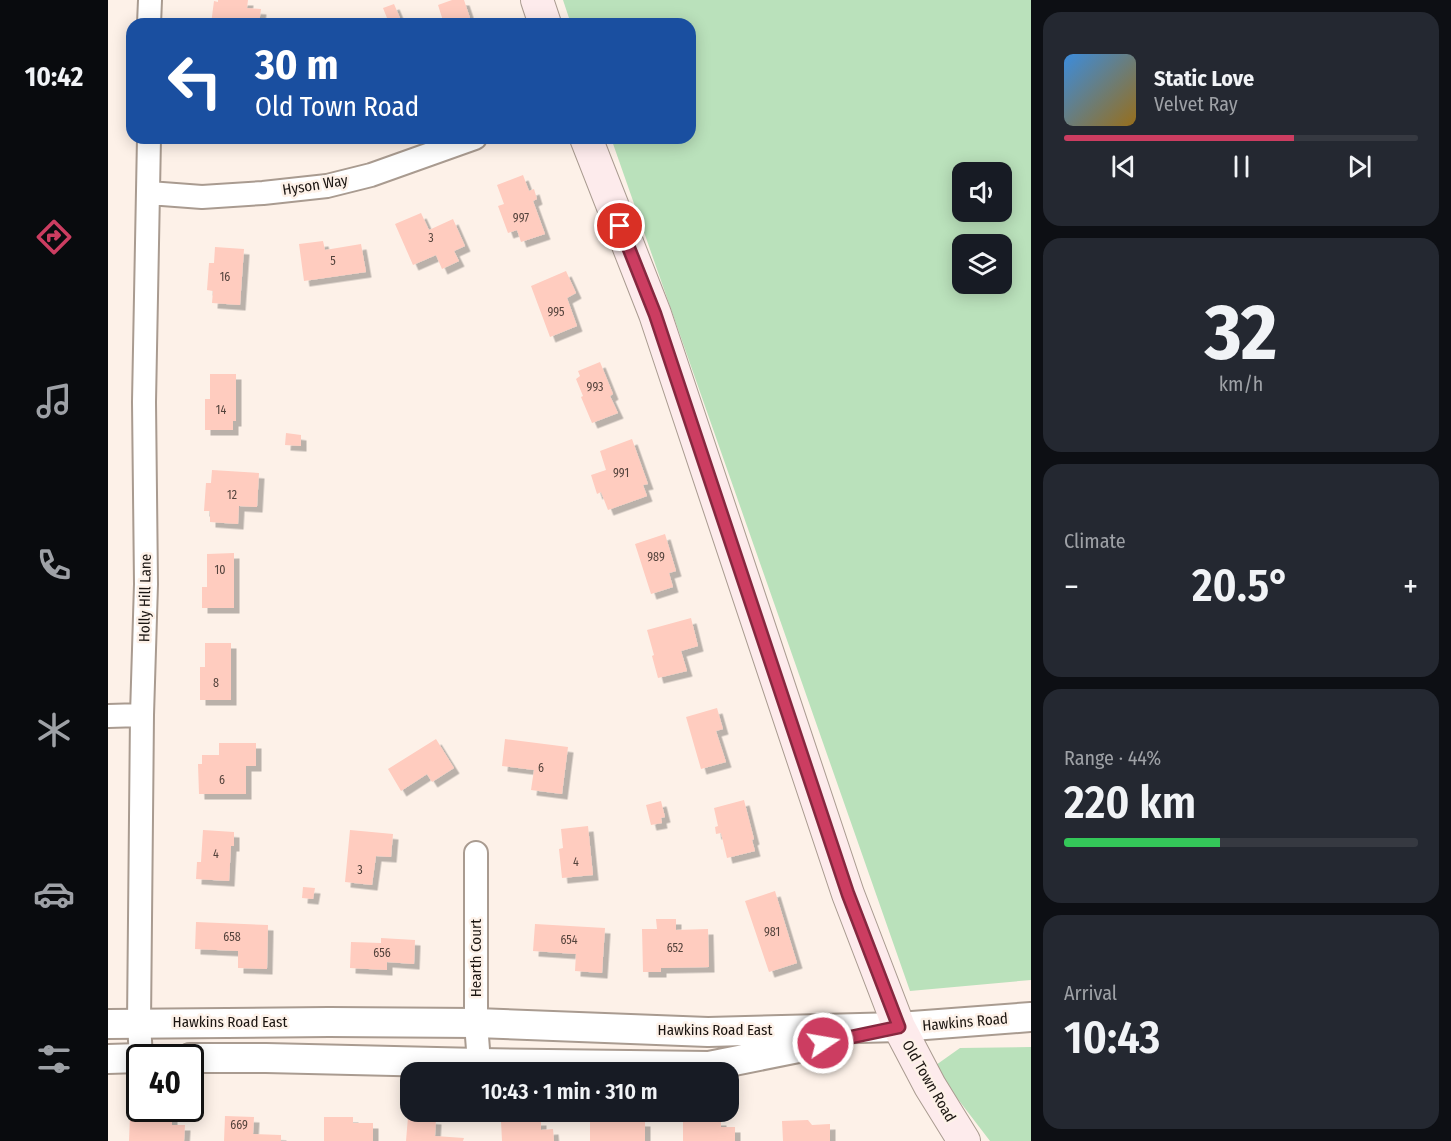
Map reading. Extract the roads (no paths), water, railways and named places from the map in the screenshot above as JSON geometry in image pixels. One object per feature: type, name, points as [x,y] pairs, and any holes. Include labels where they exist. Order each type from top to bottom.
[{"type":"main road","points":[[537,0],[543,18]]},
{"type":"main road","name":"Old Town Road","points":[[588,144],[655,314],[848,894],[899,1027],[930,1086],[964,1141]]},
{"type":"street","points":[[149,18],[150,0]]},
{"type":"street","name":"Holly Hill Lane","points":[[140,1044],[142,715],[146,584],[144,402],[149,144]]},
{"type":"street","name":"Hyson Way","points":[[149,193],[202,197],[327,186],[371,175],[458,144]]},
{"type":"street","points":[[108,716],[142,715]]},
{"type":"street","name":"Hearth Court","points":[[476,853],[479,1062]]},
{"type":"street","name":"Hawkins Road","points":[[899,1027],[1031,1017]]},
{"type":"street","name":"Hawkins Road East","points":[[108,1024],[477,1023],[708,1032],[899,1027]]},
{"type":"street","name":"Hawkins Road East","points":[[728,1062],[899,1027]]},
{"type":"street","points":[[108,1059],[126,1058]]},
{"type":"street","name":"Hawkins Road East","points":[[204,1058],[436,1062]]}]
